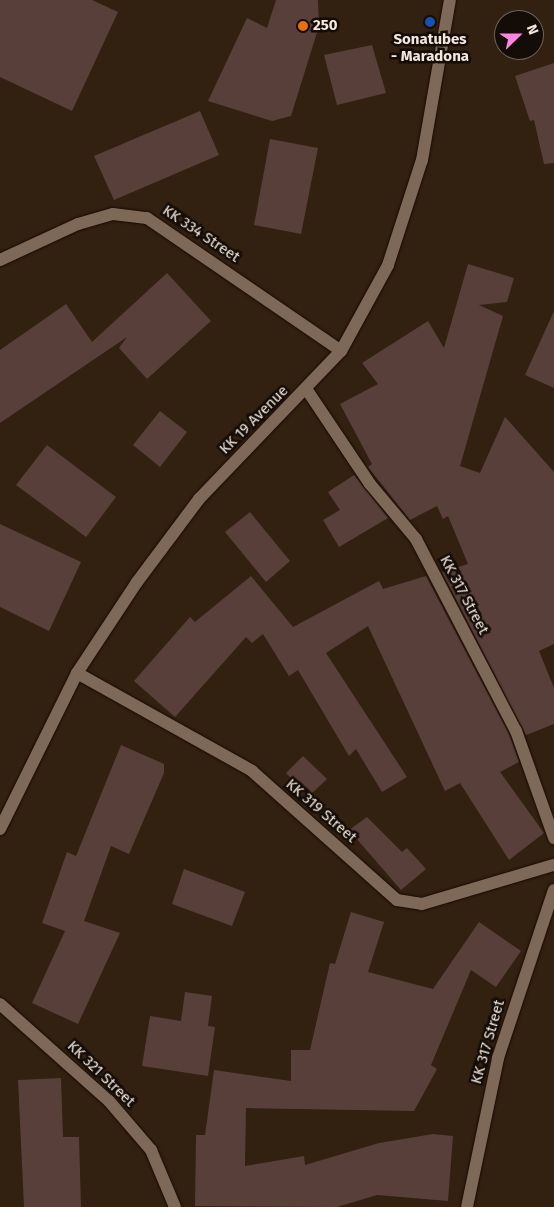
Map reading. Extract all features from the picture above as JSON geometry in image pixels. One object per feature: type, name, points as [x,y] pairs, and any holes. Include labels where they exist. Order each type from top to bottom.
[{"type":"street","name":"KK 19 Avenue","points":[[0,829],[77,673],[199,499],[307,390],[341,351],[388,266],[422,160],[450,0]]},
{"type":"street","name":"KK 334 Street","points":[[0,260],[78,224],[113,214],[147,218],[341,351]]},
{"type":"street","name":"KK 317 Street","points":[[307,390],[370,484],[416,539],[516,731],[554,838]]},
{"type":"street","name":"KK 319 Street","points":[[77,673],[252,771],[397,900],[422,904],[554,866]]},
{"type":"street","name":"KK 317 Street","points":[[466,1207],[498,1058],[554,890]]},
{"type":"street","name":"KK 321 Street","points":[[0,1004],[110,1101],[151,1150],[174,1207]]},
{"type":"building","points":[[0,0],[92,0],[118,12],[72,111],[0,77]]},
{"type":"building","points":[[276,0],[318,0],[319,26],[291,116],[272,121],[208,101],[247,18],[267,28]]},
{"type":"building","points":[[372,45],[386,93],[337,105],[324,55]]},
{"type":"building","points":[[554,63],[554,163],[544,164],[534,120],[530,121],[515,76]]},
{"type":"building","points":[[200,111],[219,155],[114,200],[94,156]]},
{"type":"building","points":[[270,139],[318,148],[301,234],[254,225]]},
{"type":"building","points":[[468,264],[514,278],[507,302],[479,305],[503,316],[460,466],[480,473],[505,417],[554,472],[554,644],[539,651],[554,688],[554,724],[526,735],[442,572],[468,564],[448,516],[443,519],[437,506],[410,520],[368,467],[372,464],[340,404],[378,384],[362,363],[428,321],[444,348]]},
{"type":"building","points":[[167,273],[211,321],[147,379],[119,348],[127,337],[0,423],[0,350],[66,304],[92,342]]},
{"type":"building","points":[[554,311],[554,388],[525,375]]},
{"type":"building","points":[[160,411],[187,432],[160,467],[133,445]]},
{"type":"building","points":[[47,445],[116,497],[86,537],[16,485]]},
{"type":"building","points":[[354,475],[388,518],[339,547],[323,520],[340,510],[328,492]]},
{"type":"building","points":[[250,512],[290,561],[266,582],[225,532]]},
{"type":"building","points":[[0,524],[81,562],[49,631],[0,607]]},
{"type":"building","points":[[251,576],[293,627],[379,581],[383,589],[426,576],[509,734],[519,762],[500,772],[544,833],[509,860],[460,783],[445,791],[368,626],[326,653],[407,777],[382,792],[356,749],[349,756],[298,670],[289,676],[263,634],[252,643],[246,637],[175,717],[134,681],[190,617],[195,622]]},
{"type":"building","points":[[121,745],[164,764],[164,773],[129,854],[111,846],[84,921],[120,933],[78,1024],[32,1003],[65,931],[42,923],[67,852],[76,856]]},
{"type":"building","points":[[303,756],[327,779],[309,796],[286,773]]},
{"type":"building","points":[[367,817],[402,852],[407,848],[426,869],[401,890],[349,830]]},
{"type":"building","points":[[184,869],[245,892],[232,926],[172,904]]},
{"type":"building","points":[[351,912],[384,922],[368,972],[433,989],[479,922],[521,951],[496,987],[471,970],[431,1065],[437,1069],[414,1111],[246,1108],[245,1166],[304,1156],[305,1165],[379,1143],[433,1134],[453,1136],[448,1201],[377,1195],[337,1207],[195,1206],[196,1135],[205,1135],[214,1070],[291,1081],[291,1050],[310,1050],[330,963],[335,964]]},
{"type":"building","points":[[185,992],[212,996],[208,1026],[215,1027],[208,1076],[142,1066],[150,1016],[181,1021]]},
{"type":"building","points":[[61,1078],[63,1137],[79,1137],[81,1207],[24,1207],[18,1080]]},
{"type":"place","name":"Sonatubes - Maradona","points":[[430,22]]},
{"type":"place","name":"250","points":[[303,26]]}]
